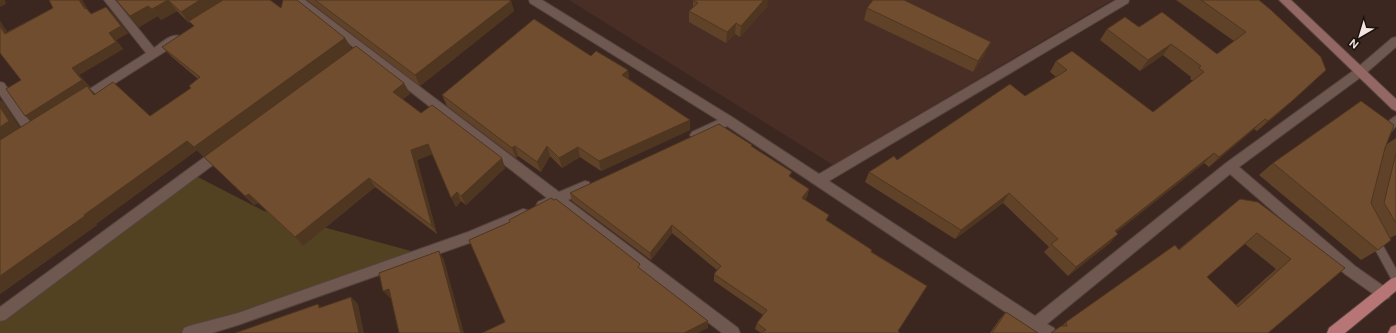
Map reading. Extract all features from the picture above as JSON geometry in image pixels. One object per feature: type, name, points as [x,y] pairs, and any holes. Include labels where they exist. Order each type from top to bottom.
[{"type":"main road","points":[[1334,333],[1396,283]]},
{"type":"street","points":[[109,0],[153,54]]},
{"type":"street","points":[[298,0],[733,333]]},
{"type":"street","points":[[534,0],[728,120],[1049,333]]},
{"type":"street","points":[[818,181],[1124,0]]},
{"type":"street","points":[[1284,0],[1396,106]]},
{"type":"street","points":[[70,107],[185,33]]},
{"type":"street","points":[[1036,324],[1230,168],[1361,72],[1396,41]]},
{"type":"street","points":[[349,58],[362,49]]},
{"type":"street","points":[[0,86],[31,132]]},
{"type":"street","points":[[685,140],[728,120]]},
{"type":"street","points":[[0,315],[230,146]]},
{"type":"street","points":[[1230,168],[1350,270],[1384,294]]},
{"type":"street","points":[[189,333],[238,319],[471,237],[593,182]]},
{"type":"lane","points":[[1382,142],[1386,129],[1396,120]]},
{"type":"lane","points":[[1368,227],[1396,279]]},
{"type":"shaded area","points":[[569,0],[1112,0],[833,165]]},
{"type":"shaded area","points":[[192,174],[264,211],[422,254],[278,305],[179,333],[0,333],[0,315]]},
{"type":"building","points":[[49,0],[79,0],[85,9],[86,8],[91,14],[106,7],[121,26],[109,33],[116,42],[72,68],[82,80],[25,116],[6,89],[21,80],[0,53],[0,26],[5,34],[53,8]]},
{"type":"building","points":[[116,0],[168,0],[152,9],[148,6],[130,16]]},
{"type":"building","points":[[168,0],[200,0],[181,12]]},
{"type":"building","points":[[223,0],[270,0],[281,8],[283,0],[297,0],[345,38],[194,147],[187,141],[0,276],[0,140],[87,86],[94,95],[113,82],[150,116],[191,88],[189,86],[200,77],[162,47],[194,26],[189,21]]},
{"type":"building","points":[[315,0],[509,0],[511,1],[415,75]]},
{"type":"building","points":[[693,0],[764,0],[741,26],[736,23],[727,32],[689,11],[698,3]]},
{"type":"building","points":[[873,0],[904,0],[991,42],[978,61],[867,8]]},
{"type":"building","points":[[1201,0],[1259,0],[1321,57],[1326,70],[1268,121],[1265,119],[1219,157],[1214,153],[1115,231],[1118,234],[1076,267],[1051,244],[1058,239],[1009,193],[961,230],[869,172],[894,156],[897,160],[1010,84],[1025,96],[1067,70],[1056,61],[1072,51],[1153,112],[1204,72],[1199,68],[1201,66],[1171,44],[1148,60],[1107,29],[1125,17],[1139,27],[1162,12],[1217,54],[1246,32]]},
{"type":"building","points":[[534,19],[591,56],[596,51],[628,70],[622,75],[690,120],[599,161],[578,147],[559,158],[547,146],[537,162],[515,146],[512,148],[442,95]]},
{"type":"building","points":[[356,46],[404,83],[393,92],[421,113],[432,105],[502,158],[461,196],[457,192],[451,198],[428,144],[411,150],[432,226],[369,178],[295,237],[249,194],[245,196],[204,157]]},
{"type":"building","points":[[1361,101],[1394,125],[1385,148],[1371,203],[1391,240],[1378,250],[1273,163]]},
{"type":"building","points":[[0,107],[9,121],[0,127]]},
{"type":"building","points":[[719,124],[792,172],[789,176],[809,189],[802,198],[829,215],[826,220],[872,250],[871,252],[927,286],[898,331],[900,333],[760,333],[766,330],[757,323],[767,310],[714,274],[721,266],[672,225],[650,253],[570,193]]},
{"type":"building","points":[[1396,153],[1396,223],[1384,203]]},
{"type":"building","points":[[551,198],[554,200],[556,199],[640,264],[638,267],[708,321],[684,333],[482,333],[505,322],[469,240],[510,222],[509,220]]},
{"type":"building","points":[[1240,199],[1258,202],[1345,268],[1268,333],[1051,333],[1061,326],[1067,326],[1066,322],[1175,245],[1179,250]],"holes":[[[1257,233],[1291,259],[1238,307],[1207,277]]]},
{"type":"building","points":[[439,251],[461,333],[399,333],[389,289],[383,291],[379,273]]},
{"type":"building","points":[[351,297],[359,333],[235,333],[318,304],[319,308]]},
{"type":"building","points":[[1006,312],[1038,333],[992,333]]}]
